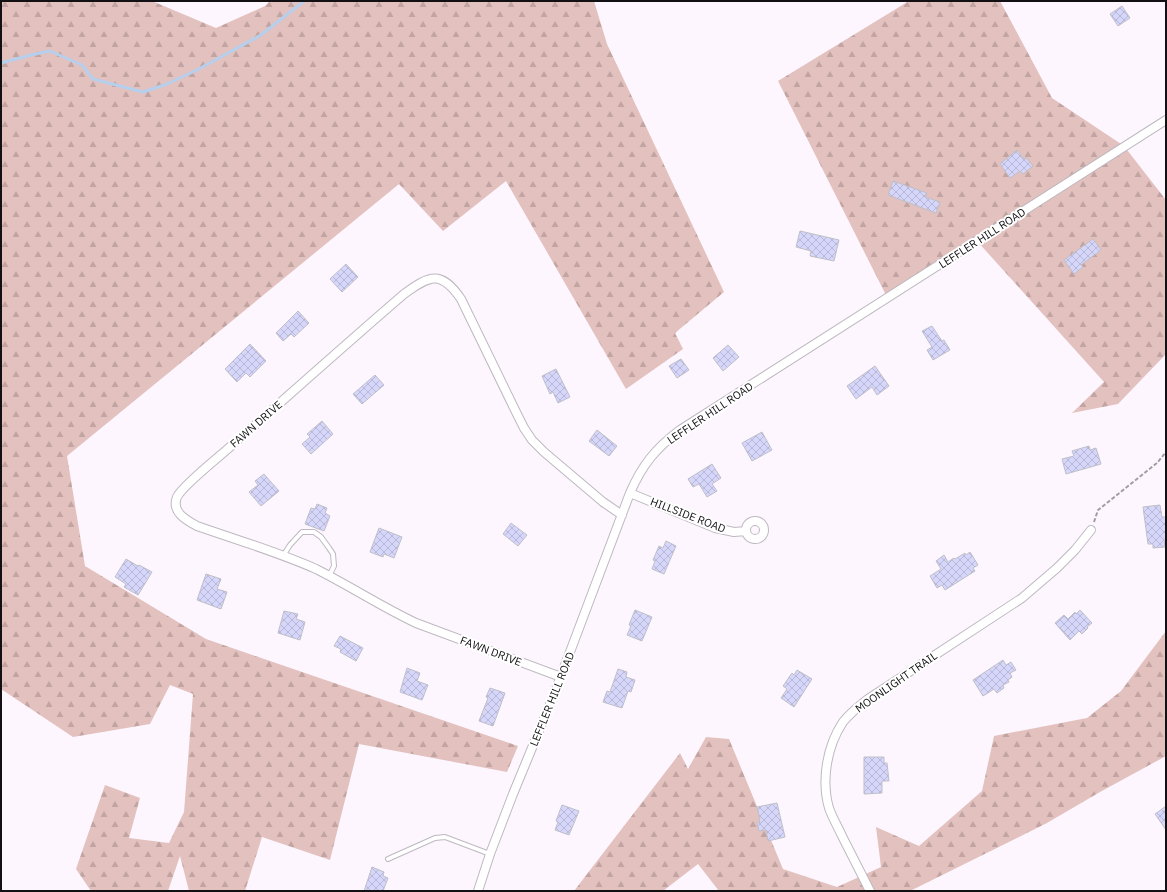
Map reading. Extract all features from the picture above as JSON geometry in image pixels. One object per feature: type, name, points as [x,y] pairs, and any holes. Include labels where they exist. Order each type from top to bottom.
[{"type":"street","name":"LEFFLER HILL ROAD","points":[[478,891],[512,794],[561,677],[630,493],[644,466],[666,441],[680,430],[1166,120]]},
{"type":"street","name":"FAWN DRIVE","points":[[561,677],[416,623],[329,576],[283,556],[197,526],[179,514],[176,506],[177,497],[190,482],[404,294],[427,279],[437,278],[454,289],[461,299],[524,428],[532,440],[603,502],[622,515]]},
{"type":"street","name":"HILLSIDE ROAD","points":[[630,493],[715,528],[734,532],[746,531]]},
{"type":"street","name":"MOONLIGHT TRAIL","points":[[870,891],[829,808],[826,788],[826,770],[830,752],[843,722],[854,710],[868,699],[1022,598],[1075,550],[1092,530]]},
{"type":"lane","points":[[283,556],[290,545],[302,532],[314,532],[321,537],[333,554],[334,566],[329,576]]},
{"type":"lane","points":[[388,859],[435,838],[445,837],[490,854]]},
{"type":"path","points":[[1092,530],[1098,510],[1157,463],[1166,452]]},
{"type":"green space","points":[[1,1],[152,1],[216,28],[265,6],[270,1],[594,1],[607,44],[724,292],[675,333],[683,349],[626,389],[506,181],[443,231],[399,184],[67,456],[85,566],[206,639],[518,746],[507,772],[359,744],[330,860],[262,837],[245,891],[189,891],[180,856],[168,891],[91,891],[76,869],[105,785],[140,798],[129,838],[169,843],[184,812],[193,694],[170,685],[150,724],[73,737],[1,689]]},
{"type":"green space","points":[[909,1],[1000,1],[1052,98],[1124,146],[1166,200],[1166,354],[1118,404],[1072,413],[1104,382],[977,241],[887,297],[778,81]]},
{"type":"green space","points":[[1166,631],[1166,756],[1047,823],[910,891],[719,891],[698,864],[663,891],[574,891],[680,753],[688,769],[706,737],[729,739],[783,869],[837,887],[881,867],[876,827],[919,846],[982,791],[994,736],[1087,718],[1121,691]]},
{"type":"building","points":[[1122,6],[1130,18],[1118,26],[1110,14]]},
{"type":"building","points":[[1017,150],[1024,159],[1026,158],[1033,166],[1023,174],[1020,171],[1010,178],[1000,164]]},
{"type":"building","points":[[893,181],[927,193],[925,197],[940,202],[936,213],[888,195]]},
{"type":"building","points":[[800,231],[839,240],[834,261],[810,256],[811,251],[796,247]]},
{"type":"building","points":[[1093,239],[1101,250],[1081,265],[1083,267],[1074,274],[1064,260]]},
{"type":"building","points":[[346,264],[358,277],[342,292],[330,279]]},
{"type":"building","points":[[298,311],[309,323],[294,337],[291,334],[283,341],[276,333]]},
{"type":"building","points":[[932,326],[950,350],[933,360],[927,350],[932,347],[922,331]]},
{"type":"building","points":[[250,344],[266,361],[250,377],[246,373],[237,382],[225,369]]},
{"type":"building","points":[[728,345],[739,357],[723,371],[713,358]]},
{"type":"building","points":[[681,359],[689,370],[677,378],[669,366]]},
{"type":"building","points":[[875,366],[889,386],[877,395],[872,387],[856,399],[847,386]]},
{"type":"building","points":[[556,369],[570,397],[558,403],[553,392],[550,394],[542,376]]},
{"type":"building","points":[[375,375],[384,385],[362,404],[353,394]]},
{"type":"building","points":[[322,421],[333,434],[311,454],[302,444],[310,437],[307,434]]},
{"type":"building","points":[[597,430],[617,446],[609,456],[589,441]]},
{"type":"building","points":[[762,432],[772,450],[752,461],[742,443]]},
{"type":"building","points":[[1089,446],[1090,450],[1096,448],[1101,464],[1066,474],[1062,459],[1074,456],[1072,451]]},
{"type":"building","points":[[712,464],[721,478],[712,484],[717,491],[707,497],[699,484],[693,487],[688,479]]},
{"type":"building","points":[[264,474],[279,491],[261,506],[249,492],[258,485],[255,481]]},
{"type":"building","points":[[317,504],[327,508],[325,513],[330,516],[324,531],[305,524],[311,508],[315,509]]},
{"type":"building","points":[[1160,505],[1162,517],[1166,517],[1166,539],[1164,539],[1165,547],[1153,548],[1153,544],[1148,544],[1143,507]]},
{"type":"building","points":[[511,523],[527,535],[518,546],[503,534]]},
{"type":"building","points":[[379,528],[402,537],[394,558],[384,554],[383,557],[370,552]]},
{"type":"building","points":[[666,541],[676,546],[664,574],[652,569],[655,561],[653,560],[659,546],[663,548]]},
{"type":"building","points":[[970,552],[978,565],[973,568],[975,571],[945,590],[942,585],[937,588],[930,576],[941,569],[936,561],[944,555],[948,562]]},
{"type":"building","points":[[126,559],[152,572],[138,595],[124,587],[126,584],[115,577]]},
{"type":"building","points":[[206,574],[221,579],[217,589],[227,592],[221,609],[197,600]]},
{"type":"building","points":[[635,610],[652,617],[642,641],[627,635]]},
{"type":"building","points":[[1080,610],[1092,623],[1082,634],[1079,631],[1070,640],[1055,623],[1064,615],[1068,619],[1075,612],[1076,614]]},
{"type":"building","points":[[284,611],[298,614],[296,619],[305,622],[300,640],[278,633]]},
{"type":"building","points":[[340,636],[363,648],[356,661],[340,652],[341,649],[334,646]]},
{"type":"building","points":[[1003,660],[1006,665],[1011,662],[1016,670],[1010,673],[1012,677],[1008,680],[1009,682],[1003,685],[1004,688],[997,693],[994,689],[983,696],[973,680]]},
{"type":"building","points":[[407,668],[420,673],[417,681],[428,685],[422,700],[400,692]]},
{"type":"building","points":[[618,669],[627,672],[626,677],[635,680],[631,692],[628,691],[622,708],[603,702],[607,691],[610,692]]},
{"type":"building","points":[[797,670],[812,679],[794,707],[781,698],[787,689],[783,686],[792,673],[794,675]]},
{"type":"building","points":[[490,688],[505,693],[493,726],[479,721],[488,698],[486,697]]},
{"type":"building","points":[[864,757],[884,757],[884,763],[887,763],[889,781],[882,781],[882,793],[864,794]]},
{"type":"building","points":[[777,803],[785,837],[768,841],[766,830],[759,831],[757,823],[760,822],[760,819],[757,807]]},
{"type":"building","points":[[562,805],[579,811],[569,835],[555,830],[558,822],[556,821]]},
{"type":"building","points":[[1166,806],[1166,830],[1155,814]]},
{"type":"building","points":[[372,867],[384,872],[383,876],[388,878],[383,891],[364,891]]},
{"type":"waterway","points":[[1,63],[50,51],[82,65],[93,79],[143,92],[167,84],[197,70],[261,35],[304,1]]}]
